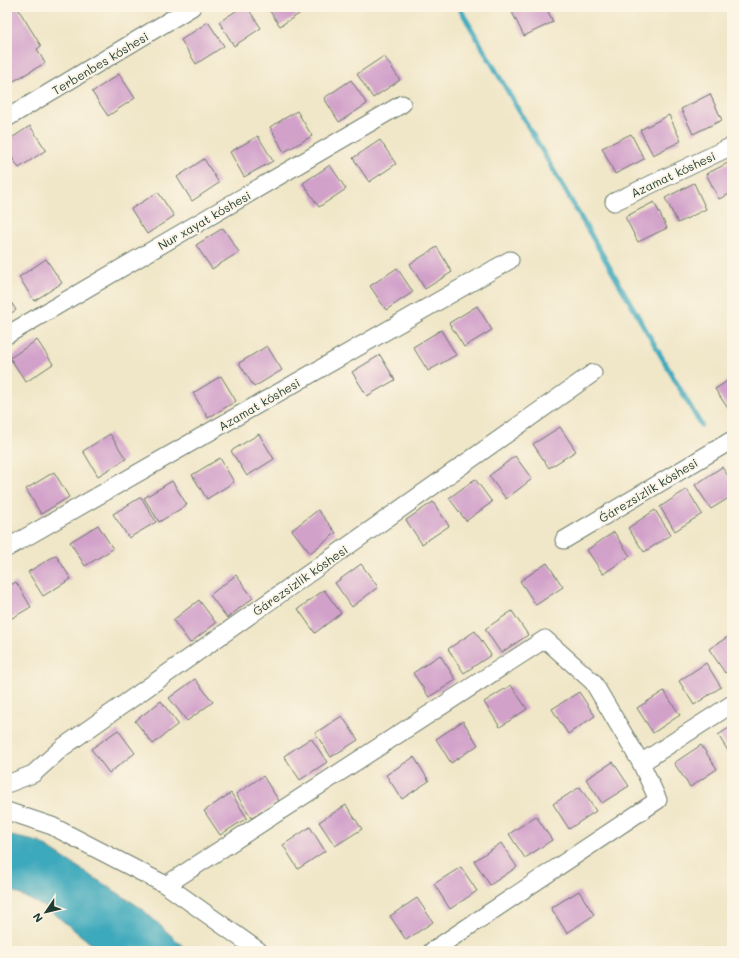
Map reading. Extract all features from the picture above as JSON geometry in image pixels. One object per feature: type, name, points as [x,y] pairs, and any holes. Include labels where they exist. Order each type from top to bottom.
[{"type":"street","name":"Terbenbes kóshesi","points":[[7,118],[192,7]]},
{"type":"street","name":"Nur xayat kóshesi","points":[[7,335],[402,104]]},
{"type":"street","name":"Azamat kóshesi","points":[[614,202],[732,146]]},
{"type":"street","name":"Azamat kóshesi","points":[[7,548],[510,260]]},
{"type":"street","name":"Ǵárezsizlik kóshesi","points":[[7,784],[33,774],[63,747],[593,373]]},
{"type":"street","name":"Ǵárezsizlik kóshesi","points":[[564,540],[732,440]]},
{"type":"street","points":[[166,885],[545,639],[593,682],[641,763],[658,800],[432,951]]},
{"type":"street","points":[[641,763],[732,704]]},
{"type":"street","points":[[7,812],[52,826],[166,885],[259,951]]},
{"type":"water","points":[[7,835],[39,842],[141,908],[188,951],[100,951],[48,909],[7,888]]},
{"type":"building","points":[[17,7],[41,46],[37,49],[45,63],[7,85],[7,13]]},
{"type":"building","points":[[242,7],[247,7],[261,28],[234,46],[219,22]]},
{"type":"building","points":[[267,7],[306,7],[307,9],[280,26]]},
{"type":"building","points":[[518,7],[546,7],[553,22],[524,36],[511,10]]},
{"type":"building","points":[[208,22],[224,46],[196,64],[181,40]]},
{"type":"building","points":[[384,56],[400,80],[373,98],[357,74]]},
{"type":"building","points":[[119,74],[135,98],[108,116],[92,92]]},
{"type":"building","points":[[351,80],[367,104],[339,122],[324,98]]},
{"type":"building","points":[[710,94],[722,120],[693,134],[681,109]]},
{"type":"building","points":[[297,111],[312,136],[284,152],[270,127]]},
{"type":"building","points":[[669,115],[681,141],[653,155],[640,130]]},
{"type":"building","points":[[30,126],[46,150],[19,168],[7,150],[7,141]]},
{"type":"building","points":[[631,134],[644,159],[615,174],[602,148]]},
{"type":"building","points":[[258,136],[273,161],[244,177],[230,152]]},
{"type":"building","points":[[380,140],[396,164],[369,182],[353,158]]},
{"type":"building","points":[[204,159],[219,183],[192,201],[177,177]]},
{"type":"building","points":[[732,161],[732,193],[719,199],[706,174]]},
{"type":"building","points":[[330,165],[346,189],[319,207],[303,183]]},
{"type":"building","points":[[694,183],[706,209],[678,223],[665,198]]},
{"type":"building","points":[[158,192],[174,216],[147,234],[131,209]]},
{"type":"building","points":[[654,202],[667,228],[638,242],[625,217]]},
{"type":"building","points":[[223,228],[239,252],[212,269],[196,245]]},
{"type":"building","points":[[437,247],[452,272],[425,289],[410,264]]},
{"type":"building","points":[[46,259],[62,283],[34,301],[19,277]]},
{"type":"building","points":[[397,268],[413,292],[386,310],[370,286]]},
{"type":"building","points":[[7,296],[16,310],[7,316]]},
{"type":"building","points":[[477,306],[492,330],[464,347],[449,323]]},
{"type":"building","points":[[441,330],[456,355],[428,371],[413,347]]},
{"type":"building","points":[[37,340],[53,364],[26,382],[10,358]]},
{"type":"building","points":[[267,346],[282,370],[254,387],[239,363]]},
{"type":"building","points":[[380,355],[395,380],[367,396],[352,372]]},
{"type":"building","points":[[221,376],[236,401],[208,418],[193,393]]},
{"type":"building","points":[[732,378],[732,412],[731,413],[715,389]]},
{"type":"building","points":[[560,427],[576,451],[549,468],[533,444]]},
{"type":"building","points":[[110,434],[126,459],[98,476],[83,451]]},
{"type":"building","points":[[259,434],[274,459],[247,476],[231,451]]},
{"type":"building","points":[[515,456],[532,479],[506,499],[489,476]]},
{"type":"building","points":[[220,458],[234,482],[207,499],[192,475]]},
{"type":"building","points":[[722,467],[732,482],[732,496],[711,509],[695,485]]},
{"type":"building","points":[[54,472],[69,497],[41,514],[26,489]]},
{"type":"building","points":[[475,479],[492,502],[466,521],[449,498]]},
{"type":"building","points":[[172,481],[187,505],[159,522],[144,498]]},
{"type":"building","points":[[687,489],[702,514],[675,531],[660,507]]},
{"type":"building","points":[[141,497],[156,522],[129,538],[113,514]]},
{"type":"building","points":[[433,502],[449,526],[422,544],[406,520]]},
{"type":"building","points":[[318,510],[336,533],[310,553],[292,530]]},
{"type":"building","points":[[655,510],[671,535],[644,552],[628,528]]},
{"type":"building","points":[[98,525],[113,549],[85,566],[70,542]]},
{"type":"building","points":[[614,532],[630,556],[603,574],[587,550]]},
{"type":"building","points":[[56,555],[71,579],[43,596],[28,572]]},
{"type":"building","points":[[547,563],[563,587],[536,605],[520,581]]},
{"type":"building","points":[[361,564],[378,587],[352,607],[335,583]]},
{"type":"building","points":[[236,575],[253,598],[227,618],[210,595]]},
{"type":"building","points":[[16,582],[31,607],[7,621],[7,587]]},
{"type":"building","points":[[324,590],[341,613],[315,633],[298,609]]},
{"type":"building","points":[[199,600],[216,623],[190,643],[173,620]]},
{"type":"building","points":[[512,611],[528,635],[501,653],[485,629]]},
{"type":"building","points":[[475,631],[491,655],[464,673],[448,649]]},
{"type":"building","points":[[732,634],[732,668],[725,673],[709,649]]},
{"type":"building","points":[[440,655],[456,680],[429,697],[413,673]]},
{"type":"building","points":[[706,663],[721,687],[694,705],[679,681]]},
{"type":"building","points":[[195,679],[213,702],[187,721],[169,698]]},
{"type":"building","points":[[511,685],[527,709],[500,727],[484,702]]},
{"type":"building","points":[[664,691],[680,715],[653,733],[637,708]]},
{"type":"building","points":[[579,692],[595,716],[568,734],[552,709]]},
{"type":"building","points":[[161,701],[178,724],[153,744],[135,721]]},
{"type":"building","points":[[342,716],[358,740],[331,757],[315,733]]},
{"type":"building","points":[[463,721],[478,745],[451,763],[436,739]]},
{"type":"building","points":[[732,726],[732,757],[718,735]]},
{"type":"building","points":[[118,730],[135,753],[109,773],[91,749]]},
{"type":"building","points":[[311,738],[327,762],[300,780],[284,756]]},
{"type":"building","points":[[701,745],[717,769],[690,787],[674,763]]},
{"type":"building","points":[[414,757],[429,781],[402,799],[386,775]]},
{"type":"building","points":[[613,762],[629,786],[602,803],[586,779]]},
{"type":"building","points":[[263,776],[279,801],[252,818],[236,794]]},
{"type":"building","points":[[580,787],[596,811],[569,829],[553,804]]},
{"type":"building","points":[[231,793],[247,818],[220,835],[204,811]]},
{"type":"building","points":[[346,805],[362,829],[335,846],[319,822]]},
{"type":"building","points":[[536,816],[552,840],[525,858],[509,834]]},
{"type":"building","points":[[310,827],[325,851],[298,869],[283,845]]},
{"type":"building","points":[[501,843],[517,867],[490,885],[474,861]]},
{"type":"building","points":[[461,867],[477,891],[450,909],[434,884]]},
{"type":"building","points":[[579,891],[594,915],[567,933],[551,908]]},
{"type":"building","points":[[417,898],[433,922],[406,940],[390,916]]},
{"type":"waterway","points":[[459,7],[701,425]]}]
